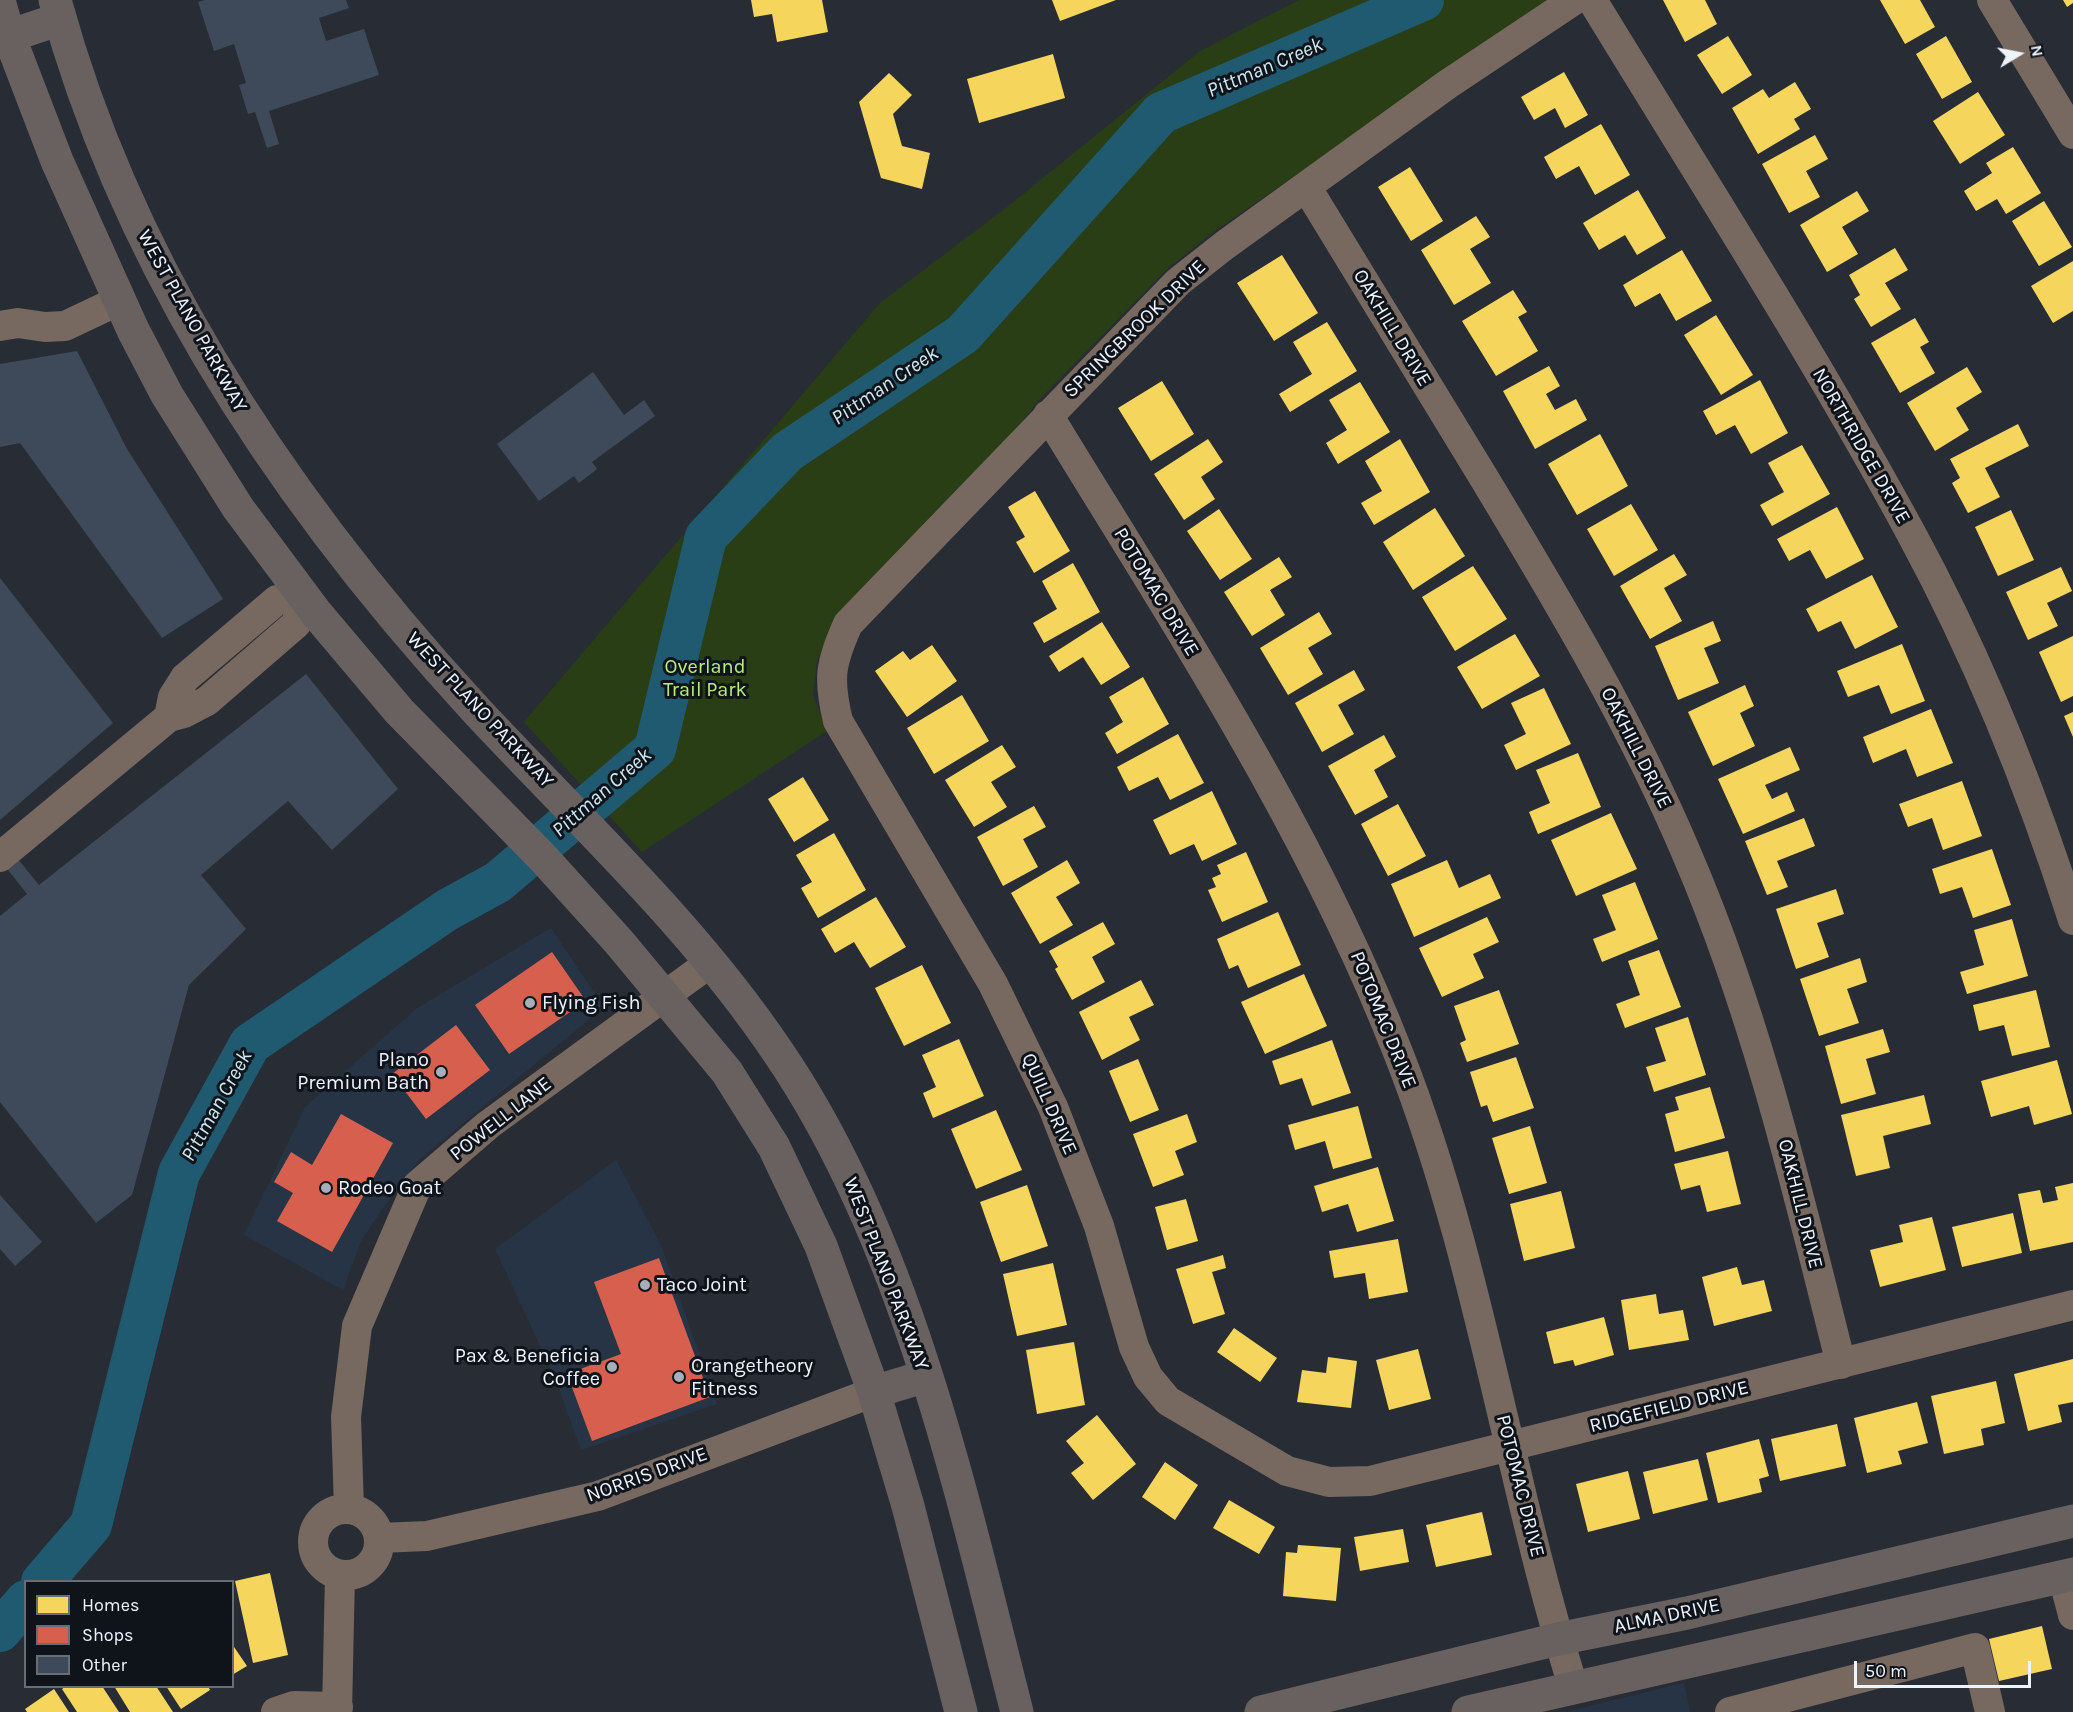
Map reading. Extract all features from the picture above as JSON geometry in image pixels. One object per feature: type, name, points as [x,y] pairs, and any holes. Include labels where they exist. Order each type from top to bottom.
[{"type":"main road","points":[[0,4],[9,36],[57,161],[120,300],[167,394],[238,508],[304,597],[399,711],[568,886],[665,998],[727,1072],[774,1147],[821,1246],[874,1392],[908,1506],[961,1712]]},
{"type":"main road","points":[[9,36],[57,9]]},
{"type":"main road","name":"WEST PLANO PARKWAY","points":[[57,9],[104,141],[145,238],[235,403],[291,486],[347,562],[421,649],[682,927],[711,962],[780,1054],[850,1177],[886,1263],[926,1377],[953,1464],[1017,1712]]},
{"type":"main road","points":[[57,161],[104,141]]},
{"type":"main road","points":[[874,1392],[926,1377]]},
{"type":"main road","name":"ALMA DRIVE","points":[[1261,1712],[1558,1639],[1686,1613],[2073,1521]]},
{"type":"main road","points":[[1468,1712],[1573,1686],[2068,1576]]},
{"type":"street","name":"SPRINGBROOK DRIVE","points":[[838,721],[830,689],[834,655],[848,624],[1178,282],[1448,84],[1574,0]]},
{"type":"street","name":"NORTHRIDGE DRIVE","points":[[1592,0],[1841,409],[1913,537],[1986,688],[2049,845],[2073,920]]},
{"type":"street","points":[[1992,0],[2073,134]]},
{"type":"street","name":"OAKHILL DRIVE","points":[[1307,188],[1571,622],[1646,762],[1690,860],[1739,992],[1777,1115],[1841,1364]]},
{"type":"street","points":[[0,326],[18,323],[45,327],[65,326],[120,300]]},
{"type":"street","name":"POTOMAC DRIVE","points":[[1048,415],[1260,763],[1335,904],[1400,1056],[1449,1202],[1558,1639],[1573,1686]]},
{"type":"street","points":[[0,857],[169,717],[184,713],[207,701],[296,624],[304,597]]},
{"type":"street","name":"QUILL DRIVE","points":[[838,721],[993,984],[1053,1107],[1099,1226],[1134,1347],[1148,1377],[1168,1401],[1266,1461]]},
{"type":"street","name":"POWELL LANE","points":[[349,1508],[346,1417],[357,1326],[417,1186],[488,1125],[665,998],[711,962]]},
{"type":"street","name":"RIDGEFIELD DRIVE","points":[[1266,1461],[1287,1471],[1329,1482],[1370,1481],[2073,1305]]},
{"type":"street","name":"NORRIS DRIVE","points":[[379,1538],[427,1536],[598,1496],[874,1392]]},
{"type":"street","points":[[349,1508],[369,1518],[379,1538],[376,1557],[369,1566],[361,1572],[340,1575],[320,1564],[312,1543],[314,1531],[327,1513],[349,1508]]},
{"type":"street","points":[[276,1712],[294,1706],[338,1709],[340,1575]]},
{"type":"street","points":[[2068,1576],[2073,1615]]},
{"type":"street","points":[[1730,1712],[1975,1648],[1990,1712]]},
{"type":"shaded area","points":[[551,928],[604,1007],[421,1158],[397,1187],[361,1241],[343,1290],[244,1235],[305,1107],[416,1009]]},
{"type":"shaded area","points":[[616,1160],[661,1245],[717,1404],[581,1450],[555,1378],[495,1249]]},
{"type":"shaded area","points":[[1684,1683],[1690,1712],[1566,1712],[1609,1701]]},
{"type":"green space","name":"Overland Trail Park","points":[[1299,0],[1552,0],[1216,230],[1169,267],[1039,400],[931,537],[831,630],[817,661],[813,695],[827,731],[642,852],[524,722],[880,303],[1006,208],[1200,51]]},
{"type":"building: Homes","points":[[751,0],[822,0],[828,32],[777,42],[772,14],[754,17]]},
{"type":"building: Homes","points":[[1052,0],[1116,0],[1060,21]]},
{"type":"building: Homes","points":[[1663,0],[1705,0],[1717,24],[1685,42]]},
{"type":"building: Homes","points":[[1880,0],[1920,0],[1935,27],[1905,44]]},
{"type":"building: Homes","points":[[2063,0],[2073,0],[2073,3],[2067,7]]},
{"type":"building: Homes","points":[[1728,36],[1752,75],[1722,94],[1697,55]]},
{"type":"building: Homes","points":[[1946,36],[1972,82],[1942,99],[1916,54]]},
{"type":"building: Homes","points":[[1053,54],[1065,98],[979,123],[967,79]]},
{"type":"building: Homes","points":[[1564,72],[1588,115],[1565,128],[1555,108],[1534,120],[1521,97]]},
{"type":"building: Homes","points":[[889,73],[912,95],[893,114],[902,146],[930,153],[922,189],[881,178],[859,102]]},
{"type":"building: Homes","points":[[1795,82],[1811,109],[1794,119],[1800,129],[1758,154],[1732,108],[1763,89],[1769,98]]},
{"type":"building: Homes","points":[[1978,92],[2005,135],[1960,164],[1933,121]]},
{"type":"building: Homes","points":[[1601,124],[1630,175],[1595,195],[1579,166],[1556,179],[1544,157]]},
{"type":"building: Homes","points":[[1815,135],[1828,159],[1806,171],[1820,197],[1789,213],[1762,164]]},
{"type":"building: Homes","points":[[2013,147],[2041,193],[2006,214],[1997,199],[1976,211],[1964,191],[1992,173],[1986,163]]},
{"type":"building: Homes","points":[[1410,167],[1443,221],[1411,241],[1378,187]]},
{"type":"building: Homes","points":[[1638,190],[1666,238],[1637,255],[1625,235],[1599,250],[1583,223]]},
{"type":"building: Homes","points":[[1857,191],[1869,211],[1842,227],[1858,254],[1827,272],[1800,225]]},
{"type":"building: Homes","points":[[2044,201],[2072,247],[2039,266],[2012,221]]},
{"type":"building: Homes","points":[[1476,216],[1490,237],[1470,249],[1491,283],[1454,305],[1421,250]]},
{"type":"building: Homes","points":[[1895,248],[1908,270],[1885,283],[1901,309],[1871,327],[1854,299],[1860,295],[1849,275]]},
{"type":"building: Homes","points":[[1682,250],[1712,301],[1676,321],[1660,293],[1635,307],[1623,285]]},
{"type":"building: Homes","points":[[1282,255],[1318,313],[1274,341],[1237,283]]},
{"type":"building: Homes","points":[[2073,261],[2073,311],[2053,323],[2031,286]]},
{"type":"building: Homes","points":[[1513,290],[1527,312],[1518,317],[1538,351],[1496,376],[1462,321]]},
{"type":"building: Homes","points":[[1716,315],[1753,375],[1721,395],[1684,335]]},
{"type":"building: Homes","points":[[1915,318],[1929,342],[1920,347],[1935,373],[1900,393],[1871,343]]},
{"type":"building: Homes","points":[[1327,322],[1357,371],[1290,412],[1279,394],[1312,374],[1293,342]]},
{"type":"building: Homes","points":[[1549,366],[1560,386],[1546,394],[1555,410],[1576,399],[1587,420],[1535,449],[1503,391]]},
{"type":"building: Homes","points":[[1967,367],[1982,392],[1956,408],[1969,430],[1935,451],[1907,403]]},
{"type":"building: Homes","points":[[1760,380],[1788,433],[1751,454],[1735,425],[1716,435],[1703,411]]},
{"type":"building: Homes","points":[[1162,381],[1194,434],[1151,461],[1118,408]]},
{"type":"building: Homes","points":[[1360,382],[1390,432],[1338,464],[1326,443],[1347,430],[1329,400]]},
{"type":"building: Homes","points":[[2018,424],[2029,446],[1985,468],[2000,497],[1968,513],[1952,483],[1960,478],[1950,459]]},
{"type":"building: Homes","points":[[1600,434],[1628,486],[1577,515],[1548,464]]},
{"type":"building: Homes","points":[[1208,439],[1223,462],[1201,477],[1215,499],[1184,520],[1154,474]]},
{"type":"building: Homes","points":[[1400,439],[1430,492],[1374,525],[1361,503],[1382,491],[1365,461]]},
{"type":"building: Homes","points":[[1802,445],[1830,494],[1772,526],[1760,505],[1784,492],[1768,463]]},
{"type":"building: Homes","points":[[1035,491],[1070,551],[1034,573],[1016,542],[1025,537],[1008,507]]},
{"type":"building: Homes","points":[[1631,504],[1658,550],[1614,576],[1587,529]]},
{"type":"building: Homes","points":[[1837,507],[1864,559],[1826,579],[1810,550],[1789,561],[1777,539]]},
{"type":"building: Homes","points":[[1435,508],[1465,556],[1413,590],[1383,542]]},
{"type":"building: Homes","points":[[1219,509],[1252,559],[1220,580],[1187,531]]},
{"type":"building: Homes","points":[[2011,510],[2034,560],[1998,576],[1975,527]]},
{"type":"building: Homes","points":[[1674,554],[1687,575],[1664,588],[1682,621],[1650,639],[1620,586]]},
{"type":"building: Homes","points":[[1279,557],[1292,577],[1270,590],[1285,615],[1252,636],[1224,592]]},
{"type":"building: Homes","points":[[1073,563],[1100,612],[1044,643],[1033,623],[1057,609],[1042,581]]},
{"type":"building: Homes","points":[[1473,566],[1507,619],[1455,651],[1422,597]]},
{"type":"building: Homes","points":[[2061,567],[2072,591],[2047,603],[2058,626],[2028,640],[2006,592]]},
{"type":"building: Homes","points":[[1872,575],[1898,627],[1855,649],[1841,621],[1818,632],[1806,609]]},
{"type":"building: Homes","points":[[1319,612],[1332,634],[1308,648],[1323,674],[1288,695],[1260,648]]},
{"type":"building: Homes","points":[[1713,621],[1721,641],[1704,648],[1719,683],[1678,700],[1655,646]]},
{"type":"building: Homes","points":[[1102,622],[1130,667],[1101,685],[1083,657],[1059,672],[1049,656]]},
{"type":"building: Homes","points":[[1515,634],[1540,676],[1482,709],[1457,667]]},
{"type":"building: Homes","points":[[2073,636],[2073,696],[2061,702],[2039,652]]},
{"type":"building: Homes","points":[[1902,644],[1925,701],[1891,714],[1879,685],[1848,697],[1837,671]]},
{"type":"building: Homes","points":[[932,645],[957,681],[907,717],[875,671],[903,651],[910,660]]},
{"type":"building: Homes","points":[[1354,670],[1365,690],[1338,705],[1354,734],[1322,752],[1295,703]]},
{"type":"building: Homes","points":[[1143,677],[1169,724],[1117,754],[1105,733],[1123,722],[1109,697]]},
{"type":"building: Homes","points":[[1745,685],[1754,706],[1740,713],[1755,746],[1713,766],[1688,712]]},
{"type":"building: Homes","points":[[1544,688],[1571,744],[1516,770],[1504,745],[1526,734],[1511,703]]},
{"type":"building: Homes","points":[[962,695],[989,741],[934,774],[907,728]]},
{"type":"building: Homes","points":[[1931,709],[1953,763],[1917,777],[1906,749],[1873,763],[1863,737]]},
{"type":"building: Homes","points":[[2073,712],[2073,737],[2064,716]]},
{"type":"building: Homes","points":[[1178,734],[1204,783],[1170,800],[1158,777],[1129,791],[1117,767]]},
{"type":"building: Homes","points":[[1384,735],[1396,757],[1374,770],[1388,797],[1355,815],[1328,766]]},
{"type":"building: Homes","points":[[1002,745],[1016,767],[991,782],[1007,807],[974,827],[945,780]]},
{"type":"building: Homes","points":[[1790,747],[1800,770],[1765,785],[1772,799],[1787,792],[1795,811],[1743,834],[1718,779]]},
{"type":"building: Homes","points":[[1578,753],[1601,807],[1538,834],[1529,812],[1550,803],[1536,770]]},
{"type":"building: Homes","points":[[803,777],[829,820],[794,842],[768,799]]},
{"type":"building: Homes","points":[[1962,781],[1982,836],[1943,850],[1932,818],[1908,827],[1899,804]]},
{"type":"building: Homes","points":[[1212,791],[1237,844],[1202,861],[1194,844],[1170,855],[1153,820]]},
{"type":"building: Homes","points":[[1398,804],[1426,856],[1388,876],[1361,824]]},
{"type":"building: Homes","points":[[1034,806],[1046,827],[1023,839],[1038,867],[1003,886],[977,837]]},
{"type":"building: Homes","points":[[1611,813],[1637,869],[1576,896],[1551,840]]},
{"type":"building: Homes","points":[[1804,818],[1815,846],[1777,861],[1788,887],[1767,895],[1745,841]]},
{"type":"building: Homes","points":[[834,833],[866,890],[818,918],[801,888],[812,882],[796,855]]},
{"type":"building: Homes","points":[[1992,849],[2011,905],[1973,918],[1962,887],[1940,894],[1932,869]]},
{"type":"building: Homes","points":[[1246,852],[1268,902],[1222,922],[1208,890],[1216,887],[1212,878],[1221,874],[1217,865]]},
{"type":"building: Homes","points":[[1067,860],[1080,883],[1056,897],[1073,925],[1040,944],[1011,893]]},
{"type":"building: Homes","points":[[1447,860],[1459,888],[1490,874],[1501,898],[1414,937],[1391,884]]},
{"type":"building: Homes","points":[[1635,882],[1658,939],[1602,962],[1593,939],[1616,930],[1602,895]]},
{"type":"building: Homes","points":[[1836,889],[1844,914],[1817,923],[1829,957],[1796,969],[1776,909]]},
{"type":"building: Homes","points":[[876,897],[906,947],[870,968],[854,942],[835,953],[821,929]]},
{"type":"building: Homes","points":[[1278,912],[1301,965],[1248,988],[1238,965],[1229,969],[1217,939]]},
{"type":"building: Homes","points":[[1487,917],[1499,942],[1473,954],[1484,978],[1442,997],[1419,948]]},
{"type":"building: Homes","points":[[2012,919],[2028,976],[1967,994],[1960,972],[1984,965],[1974,930]]},
{"type":"building: Homes","points":[[1103,922],[1115,944],[1092,957],[1105,982],[1072,1000],[1055,969],[1058,967],[1049,951]]},
{"type":"building: Homes","points":[[1659,950],[1681,1007],[1625,1028],[1616,1004],[1640,995],[1628,961]]},
{"type":"building: Homes","points":[[1860,958],[1867,982],[1847,989],[1859,1023],[1819,1036],[1800,979]]},
{"type":"building: Homes","points":[[922,965],[951,1023],[904,1046],[875,988]]},
{"type":"building: Homes","points":[[1304,974],[1327,1026],[1265,1054],[1241,1002]]},
{"type":"building: Homes","points":[[1141,980],[1154,1005],[1129,1017],[1140,1040],[1102,1060],[1079,1012]]},
{"type":"building: Homes","points":[[1499,990],[1519,1044],[1467,1062],[1460,1043],[1466,1040],[1454,1006]]},
{"type":"building: Homes","points":[[2036,990],[2050,1047],[2012,1056],[2004,1025],[1979,1031],[1973,1005]]},
{"type":"building: Homes","points":[[1688,1017],[1706,1075],[1654,1092],[1646,1067],[1666,1061],[1655,1028]]},
{"type":"building: Homes","points":[[1883,1029],[1890,1052],[1866,1059],[1876,1094],[1841,1104],[1825,1046]]},
{"type":"building: Homes","points":[[959,1039],[984,1096],[933,1118],[923,1093],[936,1087],[922,1055]]},
{"type":"building: Homes","points":[[1332,1040],[1351,1093],[1312,1106],[1302,1078],[1280,1085],[1272,1061]]},
{"type":"building: Homes","points":[[1516,1057],[1534,1108],[1493,1122],[1487,1105],[1481,1107],[1470,1072]]},
{"type":"building: Homes","points":[[1138,1059],[1159,1110],[1130,1122],[1109,1071]]},
{"type":"building: Homes","points":[[2057,1060],[2072,1114],[2034,1125],[2029,1106],[1991,1117],[1981,1081]]},
{"type":"building: Homes","points":[[1710,1087],[1725,1138],[1675,1152],[1665,1114],[1679,1110],[1675,1097]]},
{"type":"building: Homes","points":[[1924,1095],[1931,1124],[1883,1136],[1890,1168],[1856,1176],[1841,1115]]},
{"type":"building: Homes","points":[[1358,1106],[1372,1158],[1333,1169],[1325,1141],[1295,1150],[1288,1125]]},
{"type":"building: Homes","points":[[996,1110],[1022,1170],[976,1189],[951,1129]]},
{"type":"building: Homes","points":[[1187,1114],[1197,1142],[1175,1151],[1184,1175],[1153,1187],[1133,1134]]},
{"type":"building: Homes","points":[[1530,1126],[1547,1183],[1509,1194],[1492,1138]]},
{"type":"building: Homes","points":[[1728,1151],[1741,1204],[1707,1212],[1700,1185],[1681,1190],[1674,1164]]},
{"type":"building: Homes","points":[[1378,1167],[1394,1221],[1357,1232],[1348,1204],[1322,1212],[1314,1186]]},
{"type":"building: Homes","points":[[2073,1183],[2073,1242],[2030,1251],[2018,1194],[2040,1190],[2043,1203],[2058,1200],[2055,1187]]},
{"type":"building: Homes","points":[[1027,1185],[1048,1246],[1001,1262],[980,1202]]},
{"type":"building: Homes","points":[[1561,1191],[1575,1248],[1524,1261],[1510,1204]]},
{"type":"building: Homes","points":[[1186,1199],[1198,1241],[1167,1250],[1155,1207]]},
{"type":"building: Homes","points":[[2013,1213],[2022,1253],[1962,1267],[1952,1227]]},
{"type":"building: Homes","points":[[1932,1217],[1946,1270],[1880,1287],[1870,1250],[1903,1242],[1899,1225]]},
{"type":"building: Homes","points":[[1398,1239],[1408,1292],[1369,1299],[1365,1273],[1334,1278],[1329,1251]]},
{"type":"building: Homes","points":[[1223,1255],[1226,1268],[1212,1272],[1225,1314],[1193,1324],[1176,1269]]},
{"type":"building: Homes","points":[[1053,1263],[1067,1325],[1017,1336],[1003,1274]]},
{"type":"building: Homes","points":[[1737,1267],[1742,1285],[1764,1280],[1772,1311],[1714,1326],[1702,1277]]},
{"type":"building: Homes","points":[[1656,1294],[1659,1314],[1683,1310],[1689,1340],[1629,1350],[1621,1300]]},
{"type":"building: Homes","points":[[1604,1317],[1614,1355],[1575,1366],[1573,1360],[1554,1364],[1546,1332]]},
{"type":"building: Homes","points":[[1234,1328],[1277,1358],[1260,1382],[1217,1352]]},
{"type":"building: Homes","points":[[1074,1342],[1085,1405],[1037,1414],[1026,1350]]},
{"type":"building: Homes","points":[[1418,1349],[1431,1399],[1389,1410],[1376,1360]]},
{"type":"building: Homes","points":[[1328,1357],[1357,1361],[1351,1408],[1297,1402],[1302,1370],[1326,1373]]},
{"type":"building: Homes","points":[[2073,1359],[2073,1402],[2058,1405],[2062,1422],[2028,1431],[2014,1374]]},
{"type":"building: Homes","points":[[1996,1381],[2005,1423],[1981,1429],[1984,1445],[1944,1454],[1931,1396]]},
{"type":"building: Homes","points":[[1917,1402],[1928,1443],[1898,1451],[1902,1464],[1867,1473],[1854,1418]]},
{"type":"building: Homes","points":[[1097,1415],[1136,1464],[1093,1500],[1071,1473],[1084,1463],[1066,1441]]},
{"type":"building: Homes","points":[[1837,1424],[1846,1466],[1780,1481],[1771,1439]]},
{"type":"building: Homes","points":[[1759,1439],[1769,1476],[1759,1479],[1762,1492],[1718,1503],[1706,1453]]},
{"type":"building: Homes","points":[[1698,1459],[1708,1500],[1653,1514],[1643,1472]]},
{"type":"building: Homes","points":[[1165,1462],[1198,1485],[1175,1520],[1142,1497]]},
{"type":"building: Homes","points":[[1628,1471],[1640,1519],[1588,1532],[1576,1484]]},
{"type":"building: Homes","points":[[1229,1500],[1275,1527],[1259,1554],[1213,1528]]},
{"type":"building: Homes","points":[[1482,1512],[1492,1555],[1436,1567],[1426,1525]]},
{"type":"building: Homes","points":[[1403,1529],[1409,1562],[1360,1571],[1354,1537]]},
{"type":"building: Homes","points":[[1298,1545],[1341,1548],[1336,1601],[1283,1596],[1286,1552],[1297,1553]]},
{"type":"building: Homes","points":[[270,1573],[288,1655],[253,1663],[235,1581]]},
{"type":"building: Homes","points":[[2042,1626],[2052,1669],[1999,1681],[1989,1639]]},
{"type":"building: Homes","points":[[234,1647],[247,1666],[234,1674]]},
{"type":"building: Homes","points":[[103,1688],[119,1712],[77,1712],[62,1689]]},
{"type":"building: Homes","points":[[115,1688],[157,1688],[173,1712],[130,1712]]},
{"type":"building: Homes","points":[[167,1688],[209,1688],[210,1690],[181,1709]]},
{"type":"building: Homes","points":[[54,1689],[69,1712],[27,1712],[25,1709]]},
{"type":"building: Shops","name":"Flying Fish","points":[[552,952],[586,1001],[509,1054],[475,1005]]},
{"type":"building: Shops","name":"Plano Premium Bath","points":[[456,1025],[490,1070],[426,1119],[392,1074]]},
{"type":"building: Shops","name":"Rodeo Goat","points":[[341,1114],[393,1143],[332,1252],[277,1221],[293,1193],[274,1182],[291,1152],[312,1165]]},
{"type":"building: Shops","points":[[659,1258],[710,1397],[592,1441],[567,1374],[621,1354],[594,1282]]},
{"type":"building: Other","points":[[205,0],[346,0],[349,8],[319,18],[326,41],[364,29],[379,75],[269,111],[279,144],[267,148],[255,112],[248,114],[239,85],[246,83],[234,44],[214,51],[198,2]]},
{"type":"building: Other","points":[[77,351],[127,449],[223,599],[162,638],[20,443],[0,447],[0,364]]},
{"type":"building: Other","points":[[593,372],[624,415],[644,400],[655,416],[592,462],[597,469],[579,483],[574,476],[539,501],[497,444]]},
{"type":"building: Other","points":[[0,578],[113,723],[0,820]]},
{"type":"building: Other","points":[[306,674],[398,789],[332,850],[288,801],[201,875],[246,929],[189,985],[132,1195],[96,1223],[0,1102],[0,916],[27,894],[0,860],[0,837],[39,885]]},
{"type":"building: Other","points":[[0,1195],[42,1242],[15,1266],[0,1249]]},
{"type":"waterway","name":"Pittman Creek","points":[[44,1580],[91,1525],[179,1173],[250,1044],[447,910],[498,882],[655,749],[706,537],[787,452],[963,334],[1161,113],[1423,0]]},
{"type":"waterway","name":"Pittman Creek","points":[[0,1631],[24,1603]]},
{"type":"place","name":"Flying Fish","points":[[530,1003]]},
{"type":"place","name":"Plano Premium Bath","points":[[441,1072]]},
{"type":"place","name":"Rodeo Goat","points":[[326,1188]]},
{"type":"place","name":"Taco Joint","points":[[645,1285]]},
{"type":"place","name":"Pax & Beneficia Coffee","points":[[612,1367]]},
{"type":"place","name":"Orangetheory Fitness","points":[[679,1377]]}]
